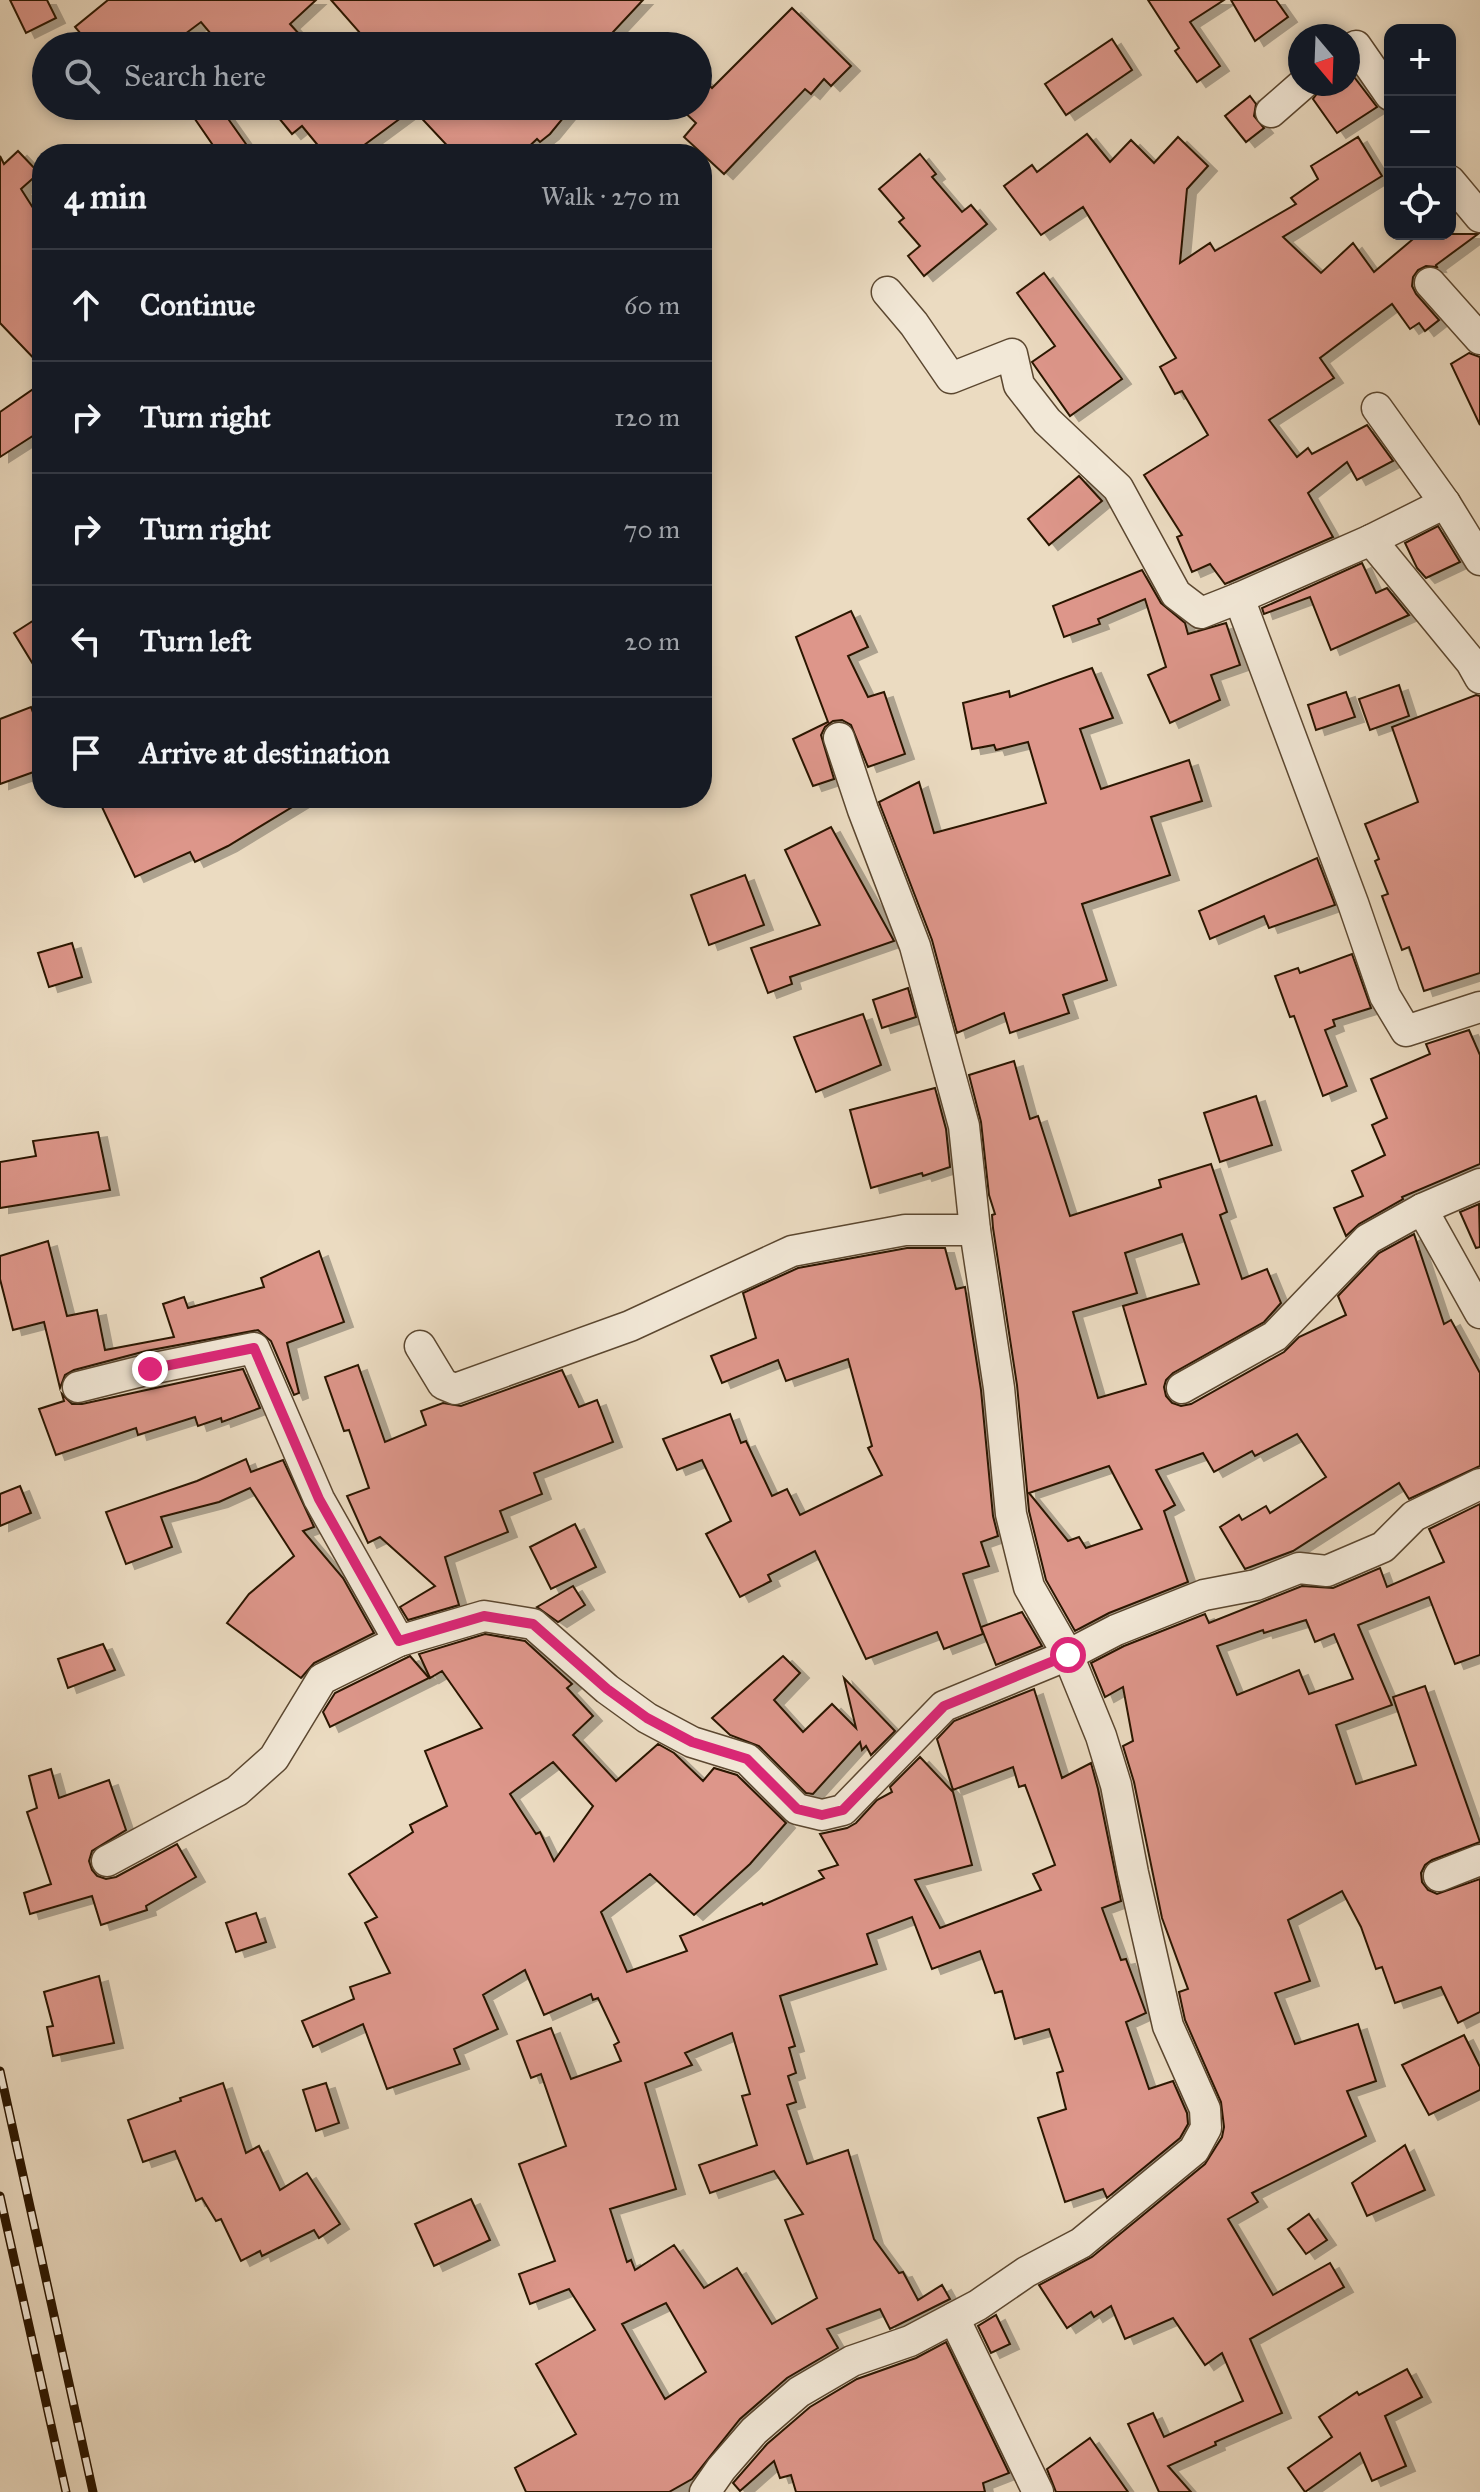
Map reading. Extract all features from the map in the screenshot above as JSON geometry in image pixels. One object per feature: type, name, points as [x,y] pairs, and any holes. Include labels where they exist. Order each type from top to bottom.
[{"type":"street","points":[[1360,52],[1384,86]]},
{"type":"street","points":[[1271,112],[1289,96]]},
{"type":"street","points":[[1456,188],[1480,217]]},
{"type":"street","points":[[1430,283],[1480,339]]},
{"type":"street","points":[[887,292],[914,324],[951,378],[1012,354],[1019,385],[1047,421],[1118,488],[1176,594],[1201,613],[1371,540],[1445,503]]},
{"type":"street","points":[[1377,408],[1445,503],[1480,560]]},
{"type":"street","points":[[1371,540],[1471,662],[1480,678]]},
{"type":"street","points":[[1239,598],[1385,996],[1406,1031],[1480,1007]]},
{"type":"street","points":[[705,2492],[754,2431],[799,2392],[852,2361],[910,2341],[954,2318],[1026,2272],[1081,2243],[1194,2150],[1206,2128],[1205,2109],[1168,2026],[1116,1785],[1101,1736],[1068,1655],[1029,1587],[1011,1514],[999,1388],[975,1230],[964,1126],[947,1054],[915,946],[839,738]]},
{"type":"street","points":[[1182,1388],[1275,1336],[1368,1239],[1422,1209],[1480,1184]]},
{"type":"street","points":[[1422,1209],[1480,1313]]},
{"type":"street","points":[[420,1346],[443,1384],[455,1389],[630,1326],[792,1251],[905,1230],[975,1230]]},
{"type":"street","points":[[78,1387],[254,1348],[319,1499],[399,1641]]},
{"type":"street","points":[[107,1861],[237,1791],[274,1758],[322,1679],[399,1641],[484,1616],[533,1624],[607,1689],[647,1718],[692,1742],[747,1759],[797,1809],[822,1815],[843,1810],[944,1706],[1204,1595],[1256,1585],[1299,1568],[1327,1571],[1383,1547],[1414,1516],[1480,1484]]},
{"type":"street","points":[[1439,1876],[1480,1860]]},
{"type":"street","points":[[954,2318],[1038,2492]]},
{"type":"building","points":[[10,0],[47,0],[56,18],[26,33]]},
{"type":"building","points":[[108,0],[316,0],[290,24],[297,32],[209,32],[201,22],[188,32],[79,32],[75,27]]},
{"type":"building","points":[[331,0],[643,0],[613,32],[359,32]]},
{"type":"building","points":[[1148,0],[1224,0],[1190,22],[1220,66],[1197,82],[1175,51],[1179,48]]},
{"type":"building","points":[[1231,0],[1276,0],[1288,17],[1255,41]]},
{"type":"building","points":[[792,8],[851,66],[831,86],[824,79],[811,94],[805,89],[724,174],[712,163],[712,144],[692,144],[684,137],[696,123],[693,120],[712,120],[712,88]]},
{"type":"building","points":[[1112,39],[1132,70],[1066,115],[1045,84]]},
{"type":"building","points":[[1360,85],[1377,107],[1337,133],[1313,99],[1315,96],[1360,96]]},
{"type":"building","points":[[1250,96],[1256,104],[1254,116],[1264,128],[1246,142],[1225,116]]},
{"type":"building","points":[[196,120],[229,120],[246,144],[212,144]]},
{"type":"building","points":[[280,120],[398,120],[366,144],[317,144],[302,126],[292,134]]},
{"type":"building","points":[[423,120],[562,120],[550,134],[532,144],[446,144]]},
{"type":"building","points":[[1087,134],[1110,162],[1131,140],[1154,163],[1178,137],[1208,166],[1187,189],[1180,263],[1210,243],[1215,251],[1296,204],[1291,198],[1318,179],[1311,166],[1358,137],[1382,176],[1283,237],[1321,273],[1353,243],[1374,272],[1412,240],[1456,240],[1456,234],[1478,234],[1437,267],[1426,266],[1413,277],[1412,286],[1416,294],[1439,320],[1425,331],[1419,323],[1410,329],[1392,304],[1320,358],[1334,378],[1269,420],[1297,457],[1308,448],[1312,454],[1367,425],[1393,461],[1357,480],[1347,462],[1308,493],[1333,537],[1225,584],[1210,564],[1192,572],[1177,537],[1182,535],[1144,475],[1208,435],[1182,391],[1175,394],[1160,367],[1176,358],[1083,207],[1041,235],[1004,186],[1032,165],[1037,172]]},
{"type":"building","points":[[18,151],[32,166],[32,179],[21,189],[32,206],[32,357],[0,323],[0,156],[4,164]]},
{"type":"building","points":[[920,154],[936,174],[932,177],[962,212],[971,205],[987,224],[924,276],[908,256],[920,246],[899,222],[904,218],[879,189]]},
{"type":"building","points":[[1044,273],[1122,379],[1070,416],[1032,362],[1055,346],[1017,293]]},
{"type":"building","points":[[1469,353],[1480,357],[1480,425],[1451,364]]},
{"type":"building","points":[[32,390],[32,436],[0,457],[0,412]]},
{"type":"building","points":[[1079,476],[1102,501],[1049,545],[1028,519]]},
{"type":"building","points":[[1438,526],[1460,562],[1426,578],[1417,568],[1405,543]]},
{"type":"building","points":[[1362,563],[1376,593],[1387,588],[1409,615],[1331,650],[1310,597],[1264,614],[1262,608]]},
{"type":"building","points":[[1142,570],[1161,603],[1185,623],[1188,634],[1226,623],[1240,665],[1211,675],[1220,700],[1170,723],[1148,675],[1166,667],[1145,599],[1098,619],[1100,624],[1064,637],[1053,606]]},
{"type":"building","points":[[851,611],[868,647],[848,656],[868,697],[884,692],[905,754],[868,767],[851,725],[842,720],[833,721],[821,735],[834,779],[813,786],[793,739],[828,722],[796,637]]},
{"type":"building","points":[[32,621],[32,663],[14,633]]},
{"type":"building","points":[[1092,668],[1113,718],[1080,729],[1101,789],[1189,760],[1202,801],[1151,817],[1170,875],[1082,904],[1107,980],[1063,995],[1069,1013],[1010,1033],[1004,1013],[957,1033],[932,940],[879,802],[919,782],[934,833],[1046,803],[1028,742],[996,750],[994,745],[972,749],[963,703],[1009,691],[1010,697]]},
{"type":"building","points":[[1399,685],[1409,716],[1370,730],[1359,699]]},
{"type":"building","points":[[1346,692],[1355,717],[1316,730],[1308,705]]},
{"type":"building","points":[[1480,696],[1480,973],[1424,991],[1409,947],[1402,950],[1382,896],[1388,894],[1365,824],[1418,802],[1392,727]]},
{"type":"building","points":[[31,707],[32,710],[32,773],[0,784],[0,719]]},
{"type":"building","points":[[102,808],[291,808],[195,862],[190,852],[135,877]]},
{"type":"building","points":[[831,827],[894,941],[790,977],[792,984],[768,993],[751,948],[820,925],[785,850]]},
{"type":"building","points":[[1317,858],[1335,905],[1269,928],[1264,916],[1210,939],[1199,911]]},
{"type":"building","points":[[745,875],[764,925],[709,945],[691,895]]},
{"type":"building","points":[[72,943],[82,977],[49,987],[38,953]]},
{"type":"building","points":[[1352,954],[1371,1008],[1333,1020],[1335,1026],[1325,1030],[1347,1086],[1323,1096],[1294,1016],[1290,1017],[1275,976],[1298,968],[1300,973]]},
{"type":"building","points":[[908,988],[916,1017],[882,1028],[873,1000]]},
{"type":"building","points":[[863,1014],[881,1065],[816,1092],[794,1037]]},
{"type":"building","points":[[1469,1030],[1480,1055],[1480,1164],[1402,1197],[1359,1224],[1346,1236],[1334,1208],[1363,1196],[1352,1171],[1385,1155],[1372,1125],[1387,1118],[1371,1079],[1430,1054],[1426,1044]]},
{"type":"building","points":[[1014,1061],[1030,1119],[1038,1116],[1070,1216],[1161,1187],[1159,1180],[1211,1164],[1227,1212],[1220,1215],[1242,1279],[1267,1269],[1281,1303],[1264,1322],[1173,1373],[1164,1387],[1172,1403],[1181,1406],[1191,1404],[1284,1352],[1299,1337],[1346,1315],[1338,1296],[1379,1253],[1414,1234],[1444,1324],[1451,1320],[1480,1373],[1480,1466],[1409,1499],[1399,1483],[1293,1551],[1245,1569],[1220,1527],[1239,1515],[1242,1520],[1266,1506],[1270,1513],[1326,1477],[1297,1434],[1255,1456],[1252,1451],[1214,1472],[1203,1453],[1156,1470],[1175,1505],[1164,1511],[1188,1582],[1109,1613],[1075,1631],[1046,1580],[1029,1511],[1017,1385],[993,1228],[992,1215],[995,1214],[989,1195],[981,1122],[969,1075]],"holes":[[[1182,1234],[1199,1284],[1123,1306],[1146,1384],[1098,1398],[1073,1312],[1137,1293],[1125,1253]],[[1109,1466],[1142,1529],[1086,1548],[1079,1537],[1068,1541],[1029,1493]]]},
{"type":"building","points":[[935,1088],[946,1129],[950,1167],[871,1188],[850,1110]]},
{"type":"building","points":[[1256,1096],[1272,1145],[1220,1162],[1204,1113]]},
{"type":"building","points":[[98,1132],[110,1190],[0,1208],[0,1162],[36,1156],[33,1141]]},
{"type":"building","points":[[1479,1204],[1480,1247],[1476,1248],[1460,1212]]},
{"type":"building","points":[[48,1241],[67,1316],[97,1310],[105,1350],[174,1337],[163,1304],[184,1297],[188,1308],[264,1287],[261,1278],[319,1251],[344,1322],[287,1343],[299,1393],[294,1395],[271,1341],[258,1330],[146,1351],[74,1370],[65,1375],[60,1388],[44,1322],[13,1330],[0,1279],[0,1256]]},
{"type":"building","points":[[907,1248],[945,1248],[956,1289],[965,1287],[998,1536],[981,1542],[989,1566],[963,1574],[983,1634],[944,1649],[937,1632],[866,1659],[815,1551],[768,1575],[771,1581],[740,1597],[706,1534],[731,1521],[702,1460],[677,1470],[663,1439],[730,1414],[741,1443],[746,1441],[772,1496],[787,1489],[800,1515],[882,1475],[868,1448],[872,1446],[848,1359],[786,1381],[778,1360],[722,1383],[711,1356],[756,1338],[743,1293],[798,1268]]},
{"type":"building","points":[[358,1365],[385,1442],[426,1425],[421,1411],[443,1403],[461,1406],[562,1370],[579,1407],[597,1400],[613,1442],[534,1473],[542,1494],[500,1511],[508,1532],[445,1557],[459,1605],[408,1620],[400,1607],[435,1586],[380,1537],[368,1543],[347,1496],[369,1488],[349,1430],[344,1431],[325,1377]]},
{"type":"building","points":[[243,1369],[260,1408],[222,1422],[221,1418],[198,1426],[195,1417],[138,1435],[136,1428],[56,1455],[39,1409],[64,1401],[62,1394],[72,1404],[82,1404]]},
{"type":"building","points":[[246,1459],[251,1472],[283,1460],[314,1527],[303,1531],[343,1578],[374,1633],[314,1663],[301,1678],[227,1623],[249,1594],[294,1556],[250,1488],[219,1502],[161,1517],[172,1547],[126,1564],[106,1512],[197,1481]]},
{"type":"building","points":[[20,1486],[31,1513],[0,1526],[0,1494]]},
{"type":"building","points":[[1480,1504],[1480,1655],[1455,1664],[1429,1597],[1358,1625],[1392,1705],[1336,1725],[1356,1784],[1416,1765],[1393,1697],[1425,1686],[1480,1842],[1432,1860],[1421,1873],[1422,1882],[1428,1890],[1437,1894],[1480,1879],[1480,2012],[1458,2023],[1441,1987],[1395,2003],[1382,1967],[1376,1969],[1361,1927],[1342,1891],[1288,1920],[1310,1981],[1275,1993],[1295,2044],[1358,2024],[1376,2081],[1347,2091],[1366,2136],[1252,2193],[1258,2202],[1228,2219],[1273,2295],[1330,2263],[1344,2287],[1250,2339],[1282,2413],[1168,2466],[1191,2492],[1159,2492],[1128,2424],[1153,2413],[1164,2437],[1243,2401],[1222,2353],[1205,2365],[1173,2318],[1125,2339],[1111,2306],[1094,2317],[1091,2312],[1067,2328],[1039,2285],[1092,2257],[1205,2164],[1222,2137],[1224,2127],[1221,2102],[1185,2020],[1179,1992],[1188,1989],[1162,1918],[1134,1782],[1123,1746],[1133,1741],[1123,1687],[1105,1697],[1091,1663],[1124,1646],[1205,1614],[1209,1623],[1302,1586],[1333,1588],[1380,1568],[1387,1587],[1444,1562],[1429,1529]],"holes":[[[1306,1620],[1315,1642],[1334,1634],[1353,1679],[1309,1694],[1299,1670],[1237,1695],[1217,1646],[1263,1630],[1264,1633]]]},
{"type":"building","points":[[575,1524],[596,1567],[551,1589],[530,1547]]},
{"type":"building","points":[[573,1586],[585,1605],[558,1622],[537,1607]]},
{"type":"building","points":[[1022,1612],[1042,1646],[996,1665],[981,1627]]},
{"type":"building","points":[[485,1634],[525,1641],[572,1684],[567,1688],[593,1716],[573,1735],[616,1781],[658,1744],[674,1753],[703,1781],[714,1768],[737,1775],[786,1823],[750,1864],[694,1915],[650,1874],[601,1912],[627,1972],[687,1951],[680,1936],[824,1878],[819,1871],[838,1865],[820,1834],[856,1823],[877,1800],[892,1792],[890,1787],[920,1757],[953,1792],[972,1865],[915,1880],[940,1928],[1041,1890],[1033,1874],[1055,1865],[1025,1785],[1019,1787],[1013,1767],[953,1790],[937,1739],[954,1721],[1034,1689],[1062,1778],[1091,1763],[1121,1901],[1102,1908],[1121,1960],[1126,1959],[1146,2013],[1126,2022],[1149,2089],[1173,2081],[1187,2113],[1188,2124],[1180,2138],[1107,2198],[1103,2189],[1065,2202],[1038,2118],[1066,2109],[1057,2073],[1063,2071],[1049,2029],[1015,2039],[1002,1991],[995,1993],[980,1951],[932,1969],[912,1917],[867,1934],[877,1964],[780,1996],[795,2046],[789,2048],[796,2073],[788,2076],[796,2102],[787,2105],[807,2164],[848,2150],[874,2239],[899,2273],[903,2272],[918,2300],[942,2285],[950,2299],[890,2329],[880,2309],[827,2329],[838,2348],[787,2378],[740,2419],[692,2479],[669,2492],[526,2492],[515,2468],[576,2434],[536,2364],[595,2330],[569,2289],[530,2304],[519,2274],[555,2261],[519,2164],[566,2146],[541,2074],[531,2078],[517,2041],[551,2028],[571,2079],[621,2061],[614,2045],[619,2042],[598,1998],[593,2000],[591,1994],[544,2015],[525,1970],[483,1995],[498,2029],[454,2049],[460,2064],[387,2089],[363,2024],[313,2047],[302,2021],[354,1999],[350,1987],[390,1973],[365,1923],[377,1917],[349,1874],[413,1832],[410,1825],[447,1806],[425,1751],[482,1728],[442,1671],[430,1678],[419,1654]],"holes":[[[553,1762],[593,1806],[554,1861],[540,1832],[536,1834],[510,1794]],[[732,2033],[750,2094],[742,2096],[757,2145],[699,2165],[710,2193],[774,2171],[803,2214],[785,2220],[817,2298],[772,2324],[737,2268],[704,2288],[674,2245],[635,2270],[631,2260],[627,2262],[610,2209],[676,2189],[645,2083],[692,2065],[685,2053]],[[666,2303],[706,2372],[665,2399],[622,2324]]]},
{"type":"building","points":[[103,1644],[115,1670],[68,1688],[58,1659]]},
{"type":"building","points":[[410,1656],[429,1678],[330,1727],[323,1712],[335,1693]]},
{"type":"building","points":[[783,1656],[800,1673],[774,1700],[803,1732],[832,1704],[856,1728],[844,1678],[895,1731],[871,1755],[866,1746],[862,1750],[860,1742],[813,1794],[806,1793],[759,1746],[730,1735],[712,1718]]},
{"type":"building","points":[[51,1769],[59,1798],[109,1780],[126,1830],[92,1851],[89,1861],[97,1876],[106,1879],[116,1877],[177,1844],[196,1877],[146,1906],[147,1910],[101,1925],[92,1896],[30,1914],[24,1893],[51,1884],[27,1812],[37,1808],[29,1776]]},
{"type":"building","points":[[256,1913],[266,1942],[236,1952],[226,1923]]},
{"type":"building","points":[[99,1976],[114,2043],[53,2056],[47,2027],[53,2026],[44,1992]]},
{"type":"building","points":[[1464,2035],[1480,2067],[1480,2090],[1429,2115],[1402,2065]]},
{"type":"building","points":[[223,2083],[246,2153],[259,2146],[280,2190],[307,2173],[340,2224],[319,2238],[314,2230],[262,2256],[260,2251],[241,2261],[221,2219],[216,2221],[202,2198],[196,2201],[175,2151],[143,2162],[128,2120]]},
{"type":"building","points":[[326,2083],[339,2123],[316,2131],[303,2090]]},
{"type":"building","points":[[1405,2145],[1425,2190],[1367,2216],[1352,2183]]},
{"type":"building","points":[[471,2199],[490,2240],[434,2266],[415,2224]]},
{"type":"building","points":[[1309,2214],[1327,2240],[1306,2254],[1288,2229]]},
{"type":"building","points":[[996,2315],[1010,2344],[991,2353],[978,2326]]},
{"type":"building","points":[[946,2342],[1009,2473],[983,2483],[985,2492],[796,2492],[791,2475],[780,2478],[774,2461],[740,2491],[733,2483],[767,2444],[810,2407],[857,2379],[916,2358]]},
{"type":"building","points":[[1407,2369],[1422,2397],[1385,2416],[1406,2466],[1372,2481],[1360,2453],[1305,2492],[1288,2468],[1332,2437],[1319,2417],[1357,2392],[1359,2395]]},
{"type":"building","points":[[1090,2438],[1128,2492],[1056,2492],[1047,2469]]},
{"type":"railway","points":[[0,2071],[93,2492]]},
{"type":"railway","points":[[0,2196],[66,2492]]},
{"type":"route","points":[[150,1369],[254,1348],[319,1499],[399,1641],[484,1616],[533,1624],[607,1689],[647,1718],[692,1742],[747,1759],[797,1809],[822,1815],[843,1810],[944,1706],[1068,1655]]}]
